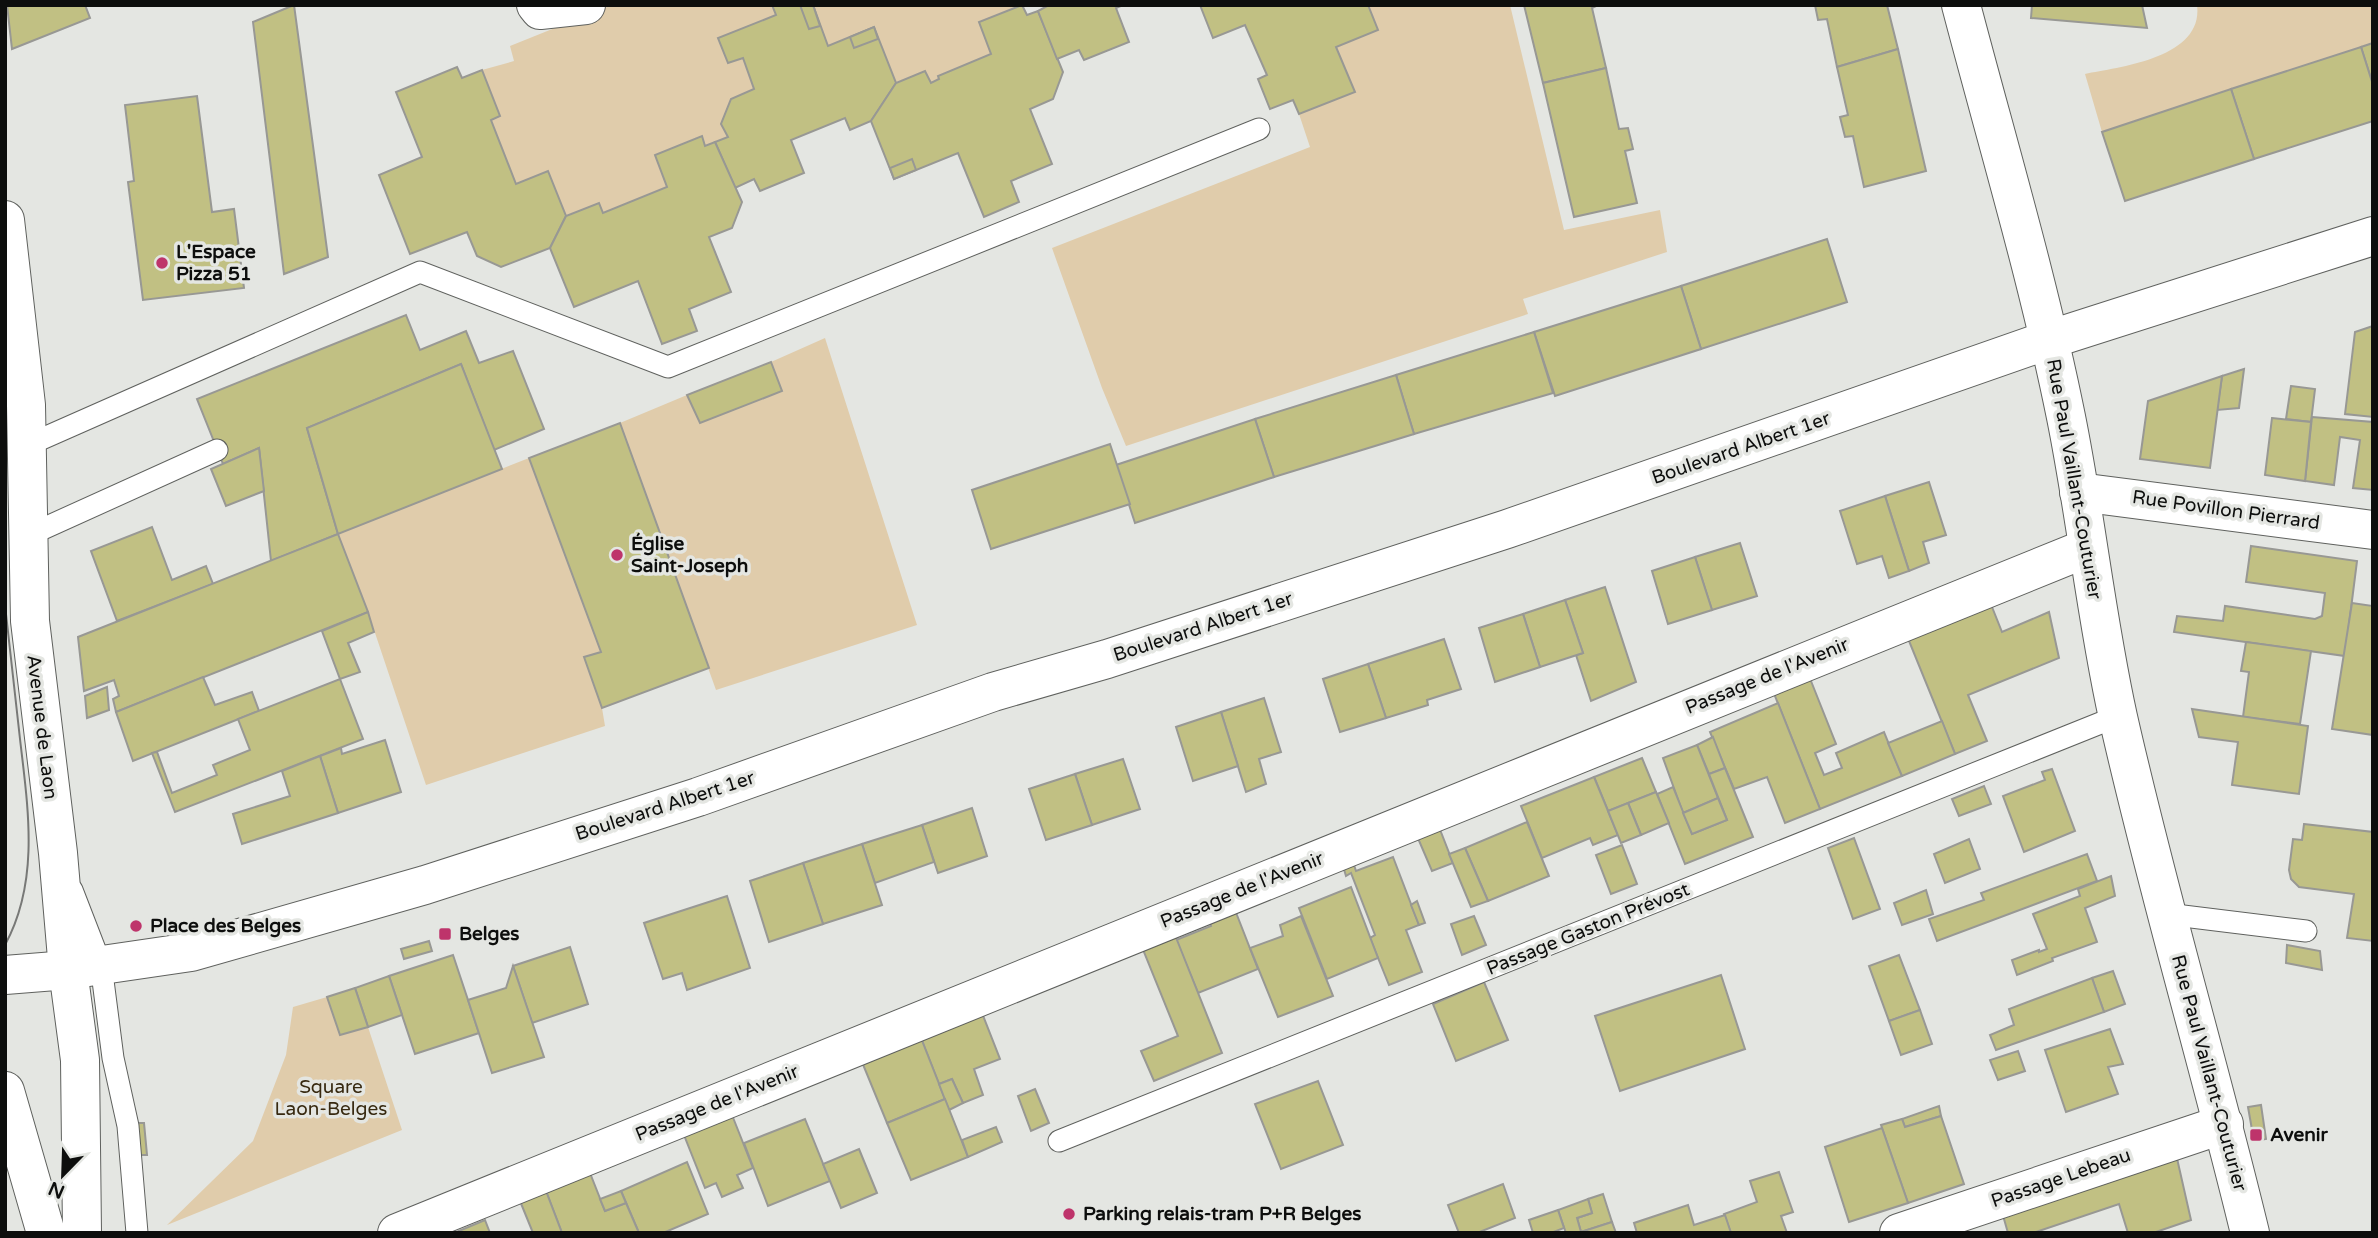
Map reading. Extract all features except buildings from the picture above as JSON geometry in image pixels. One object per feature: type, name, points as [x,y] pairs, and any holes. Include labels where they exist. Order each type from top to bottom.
[{"type":"street","points":[[536,5],[540,10],[586,5]]},
{"type":"street","name":"Rue Paul Vaillant-Couturier","points":[[1961,5],[2032,269],[2066,417],[2118,716],[2250,1233]]},
{"type":"street","name":"Avenue de Laon","points":[[5,220],[26,405],[27,536],[33,655],[58,853],[85,967],[80,1060],[82,1233]]},
{"type":"street","name":"Boulevard Albert 1er","points":[[14,974],[191,952],[425,885],[698,797],[993,692],[1107,659],[1520,524],[2048,340],[2373,236]]},
{"type":"street","name":"Rue Povillon Pierrard","points":[[2079,492],[2373,530]]},
{"type":"street","name":"Passage de l'Avenir","points":[[397,1233],[2087,548]]},
{"type":"street","points":[[5,1091],[46,1233]]},
{"type":"street","name":"Passage Lebeau","points":[[1899,1233],[2224,1124]]},
{"type":"lane","points":[[28,444],[420,272],[668,367],[1259,129]]},
{"type":"lane","points":[[27,536],[217,450]]},
{"type":"lane","name":"Passage Gaston Prévost","points":[[1059,1142],[2118,716]]},
{"type":"lane","points":[[2167,914],[2305,931]]},
{"type":"lane","points":[[85,967],[113,1058],[128,1126],[137,1233]]},
{"type":"green space","points":[[612,5],[772,5],[776,15],[718,38],[728,62],[743,58],[754,89],[731,99],[721,124],[728,137],[705,146],[701,136],[655,155],[667,187],[603,213],[599,203],[566,216],[548,171],[516,184],[491,120],[500,116],[482,70],[514,61],[510,46]]},
{"type":"green space","points":[[813,5],[1022,5],[991,54],[938,76],[939,79],[931,83],[925,71],[896,83],[828,46]]},
{"type":"green space","points":[[1368,5],[1510,5],[1564,230],[1660,210],[1667,252],[1523,299],[1528,314],[1126,446],[1102,388],[1052,248],[1310,147],[1299,114],[1354,92],[1336,47],[1378,30]]},
{"type":"green space","points":[[2197,5],[2373,5],[2373,43],[2102,132],[2085,74],[2138,63],[2174,48],[2187,37],[2196,23]]},
{"type":"green space","points":[[825,338],[917,625],[716,690],[620,423],[687,395],[782,391],[771,362]]},
{"type":"green space","points":[[529,458],[601,652],[584,658],[602,708],[605,726],[426,785],[368,612],[338,534]]},
{"type":"green space","name":"Square Laon-Belges","points":[[327,997],[340,1035],[368,1027],[402,1130],[167,1225],[253,1141],[286,1055],[293,1007]]},
{"type":"tram line","points":[[5,605],[26,791],[29,844],[23,896],[5,945]]},
{"type":"tram line","points":[[5,814],[5,858]]},
{"type":"place","name":"L'Espace Pizza 51","points":[[162,263]]},
{"type":"place","name":"Église Saint-Joseph","points":[[617,555]]},
{"type":"place","name":"Place des Belges","points":[[136,926]]},
{"type":"place","name":"Belges","points":[[445,934]]},
{"type":"place","name":"Avenir","points":[[2256,1135]]},
{"type":"place","name":"Parking relais-tram P+R Belges","points":[[1069,1214]]}]
